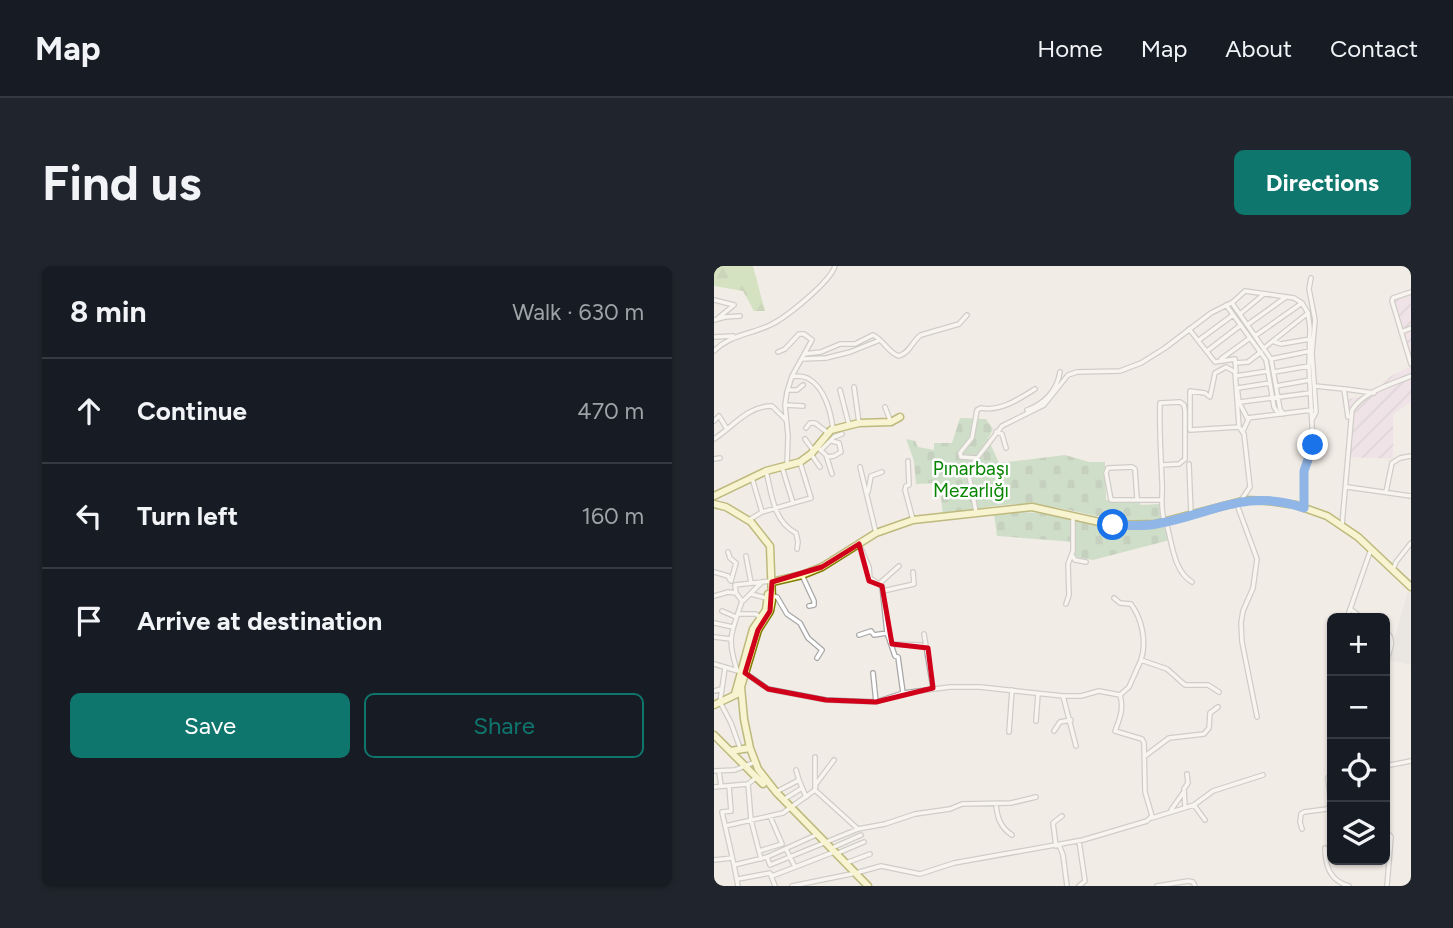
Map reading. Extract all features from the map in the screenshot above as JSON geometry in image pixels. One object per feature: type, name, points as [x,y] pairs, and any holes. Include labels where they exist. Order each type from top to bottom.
[{"type":"main road","points":[[714,496],[766,471],[800,462],[816,451],[830,431],[859,423],[891,422],[900,417]]},
{"type":"main road","points":[[768,581],[802,575],[821,567],[876,533],[913,520],[1032,507],[1113,525],[1155,524],[1238,502],[1268,501],[1304,508],[1342,525],[1411,587]]},
{"type":"main road","points":[[714,504],[726,507],[748,520],[770,546],[770,611],[758,630],[741,671]]},
{"type":"main road","points":[[770,597],[766,610],[753,629],[741,671],[738,694],[760,779],[868,886]]},
{"type":"main road","points":[[717,704],[738,694]]},
{"type":"main road","points":[[714,735],[745,767],[776,792],[789,808]]},
{"type":"main road","points":[[732,753],[751,750]]},
{"type":"main road","points":[[732,753],[751,750]]},
{"type":"street","points":[[714,351],[724,341],[768,326],[793,307],[803,303],[831,276],[835,266]]},
{"type":"street","points":[[1311,278],[1309,289],[1315,320],[1312,353],[1316,412],[1312,420]]},
{"type":"street","points":[[976,512],[968,470],[1002,426],[1044,405],[1068,375],[1077,372],[1124,370],[1146,361],[1245,291],[1294,298],[1302,303],[1308,313],[1312,452],[1304,471],[1304,508]]},
{"type":"street","points":[[1411,292],[1392,300],[1411,364]]},
{"type":"street","points":[[1240,314],[1264,294]]},
{"type":"street","points":[[1247,325],[1287,296]]},
{"type":"street","points":[[714,300],[734,304],[716,319]]},
{"type":"street","points":[[1231,303],[1271,359],[1270,383],[1281,414]]},
{"type":"street","points":[[1220,361],[1302,303]]},
{"type":"street","points":[[1226,305],[1253,337]]},
{"type":"street","points":[[1235,363],[1248,362],[1308,313]]},
{"type":"street","points":[[1199,340],[1233,314]]},
{"type":"street","points":[[803,357],[840,344],[855,344],[873,335],[899,356],[908,352],[916,338],[959,324],[967,315]]},
{"type":"street","points":[[716,319],[740,316]]},
{"type":"street","points":[[1207,351],[1241,325]]},
{"type":"street","points":[[1401,332],[1411,328]]},
{"type":"street","points":[[1189,329],[1215,362],[1235,359],[1239,402],[1244,416],[1249,418],[1312,410]]},
{"type":"street","points":[[778,352],[785,349],[800,333],[812,340],[792,376],[785,405],[788,436],[784,467],[793,503]]},
{"type":"street","points":[[714,337],[735,336]]},
{"type":"street","points":[[1275,342],[1281,344],[1310,339]]},
{"type":"street","points":[[803,357],[826,358],[880,340]]},
{"type":"street","points":[[1262,350],[1276,386],[1275,398]]},
{"type":"street","points":[[1271,359],[1310,351]]},
{"type":"street","points":[[1236,376],[1309,366]]},
{"type":"street","points":[[1241,429],[1190,430],[1190,391],[1205,393],[1210,397],[1215,373],[1226,367],[1235,372],[1250,487],[1238,502],[1257,559],[1253,588],[1241,623],[1242,642],[1257,717]]},
{"type":"street","points":[[1027,410],[1045,400],[1059,380],[1060,372]]},
{"type":"street","points":[[792,376],[808,377],[817,385],[830,413],[830,431],[815,423],[806,428]]},
{"type":"street","points":[[1342,525],[1352,410],[1356,403],[1411,376]]},
{"type":"street","points":[[1276,386],[1310,380]]},
{"type":"street","points":[[1237,387],[1270,383]]},
{"type":"street","points":[[788,390],[797,390],[803,385]]},
{"type":"street","points":[[1315,386],[1374,393]]},
{"type":"street","points":[[854,387],[859,423]]},
{"type":"street","points":[[976,458],[964,459],[960,453],[972,438],[977,411],[981,408],[994,410],[1035,389]]},
{"type":"street","points":[[1344,389],[1349,423]]},
{"type":"street","points":[[839,390],[849,425]]},
{"type":"street","points":[[1239,402],[1310,393]]},
{"type":"street","points":[[1162,464],[1179,464],[1185,459],[1185,411],[1180,402],[1160,403],[1162,464],[1163,488],[1160,500],[1177,564],[1187,580],[1192,582]]},
{"type":"street","points":[[785,405],[803,406]]},
{"type":"street","points":[[714,439],[737,418],[765,406],[772,406],[787,421]]},
{"type":"street","points":[[885,407],[891,422]]},
{"type":"street","points":[[714,421],[719,416],[727,429]]},
{"type":"street","points":[[1241,429],[1249,418]]},
{"type":"street","points":[[996,432],[1002,434],[1006,448]]},
{"type":"street","points":[[805,439],[816,451],[827,457],[841,452],[841,435],[816,451]]},
{"type":"street","points":[[832,441],[839,443]]},
{"type":"street","points":[[816,451],[820,467]]},
{"type":"street","points":[[1386,492],[1390,466],[1400,458],[1411,456]]},
{"type":"street","points":[[827,457],[832,474]]},
{"type":"street","points":[[908,460],[909,485],[906,485],[905,490],[913,520]]},
{"type":"street","points":[[748,520],[762,512],[811,498],[800,462]]},
{"type":"street","points":[[1189,464],[1192,516]]},
{"type":"street","points":[[860,467],[876,533]]},
{"type":"street","points":[[1137,499],[1135,469],[1108,468],[1106,473],[1111,500],[1160,500]]},
{"type":"street","points":[[766,471],[776,515],[785,528],[796,533],[797,549]]},
{"type":"street","points":[[867,494],[871,476],[882,472]]},
{"type":"street","points":[[752,478],[762,512]]},
{"type":"street","points":[[1346,486],[1411,495]]},
{"type":"street","points":[[1066,604],[1069,595],[1068,564],[1072,555],[1073,516]]},
{"type":"street","points":[[1393,572],[1396,562],[1411,543]]},
{"type":"street","points":[[859,544],[870,578],[880,583]]},
{"type":"street","points":[[1349,613],[1371,550]]},
{"type":"street","points":[[728,552],[730,558],[736,562],[733,583]]},
{"type":"street","points":[[1072,555],[1075,560],[1086,562]]},
{"type":"street","points":[[746,556],[751,583]]},
{"type":"street","points":[[880,583],[899,566]]},
{"type":"street","points":[[714,572],[728,576],[742,601]]},
{"type":"street","points":[[883,591],[914,584],[913,572]]},
{"type":"street","points":[[802,575],[814,601],[814,605],[809,606]]},
{"type":"street","points":[[733,583],[768,581]]},
{"type":"street","points":[[741,671],[730,648],[733,627],[742,601],[768,581]]},
{"type":"street","points":[[880,583],[887,633],[895,656],[898,657],[903,693]]},
{"type":"street","points":[[714,596],[736,593]]},
{"type":"street","points":[[751,594],[778,597],[787,614],[800,623],[808,638],[822,650],[817,658]]},
{"type":"street","points":[[1114,598],[1120,603],[1131,604],[1138,615],[1144,638],[1141,660],[1129,687],[1120,695]]},
{"type":"street","points":[[1350,609],[1355,613]]},
{"type":"street","points":[[722,611],[737,615],[756,614],[760,618]]},
{"type":"street","points":[[714,623],[733,627]]},
{"type":"street","points":[[859,635],[871,631],[874,635],[887,633]]},
{"type":"street","points":[[924,634],[933,688]]},
{"type":"street","points":[[714,637],[731,639]]},
{"type":"street","points":[[892,644],[921,645],[928,648]]},
{"type":"street","points":[[1141,660],[1164,667],[1185,685],[1208,685],[1219,692]]},
{"type":"street","points":[[714,664],[741,671],[768,689],[826,700],[876,702],[903,693],[933,688],[980,687],[1063,696],[1082,696],[1099,691],[1120,695]]},
{"type":"street","points":[[725,668],[717,704],[731,723],[741,750]]},
{"type":"street","points":[[873,673],[876,702]]},
{"type":"street","points":[[714,691],[721,689]]},
{"type":"street","points":[[1009,732],[1012,690]]},
{"type":"street","points":[[1036,721],[1038,694]]},
{"type":"street","points":[[1120,695],[1122,715],[1115,730],[1142,739],[1144,743],[1145,792],[1152,818]]},
{"type":"street","points":[[1063,696],[1076,746]]},
{"type":"street","points":[[1145,756],[1169,738],[1204,734],[1209,728],[1210,713],[1218,707]]},
{"type":"street","points":[[1054,731],[1060,722],[1071,720]]},
{"type":"street","points":[[814,757],[815,790],[858,829]]},
{"type":"street","points":[[725,826],[783,813],[815,790],[816,784],[834,760]]},
{"type":"street","points":[[1390,766],[1411,761]]},
{"type":"street","points":[[720,787],[717,771],[745,767],[755,762]]},
{"type":"street","points":[[796,771],[806,797]]},
{"type":"street","points":[[1170,812],[1188,783],[1187,774]]},
{"type":"street","points":[[844,874],[851,868],[881,866],[919,874],[954,863],[1079,841],[1194,805],[1213,791],[1263,775]]},
{"type":"street","points":[[714,787],[748,784],[760,779]]},
{"type":"street","points":[[776,792],[799,780]]},
{"type":"street","points":[[748,784],[751,820],[761,859]]},
{"type":"street","points":[[729,786],[732,811],[722,812],[738,886]]},
{"type":"street","points":[[783,800],[802,788]]},
{"type":"street","points":[[1184,791],[1185,807]]},
{"type":"street","points":[[767,857],[770,865],[858,829],[915,814],[950,809],[962,804],[996,804],[1036,797]]},
{"type":"street","points":[[1302,829],[1300,822],[1304,811],[1327,809],[1331,802]]},
{"type":"street","points":[[996,804],[1004,830],[1012,835]]},
{"type":"street","points":[[1194,805],[1205,820]]},
{"type":"street","points":[[759,851],[782,844],[770,816]]},
{"type":"street","points":[[1062,816],[1053,823],[1068,886]]},
{"type":"street","points":[[734,865],[767,857],[817,833]]},
{"type":"street","points":[[835,851],[861,835]]},
{"type":"street","points":[[1079,841],[1085,881],[1079,886]]},
{"type":"street","points":[[772,876],[864,842]]},
{"type":"street","points":[[1325,848],[1325,861],[1331,875],[1340,883],[1349,886]]},
{"type":"street","points":[[786,849],[795,867]]},
{"type":"street","points":[[792,886],[844,874],[870,854]]},
{"type":"street","points":[[714,860],[732,858]]},
{"type":"street","points":[[1387,886],[1389,865]]},
{"type":"street","points":[[737,880],[771,873],[775,886]]},
{"type":"street","points":[[1157,886],[1188,881],[1195,883],[1195,886]]},
{"type":"highlighted area","points":[[859,544],[869,581],[882,586],[892,644],[928,648],[933,688],[876,702],[826,700],[768,689],[745,673],[758,630],[770,611],[772,582],[822,567]]},
{"type":"shaded area","points":[[1411,289],[1411,402],[1393,414],[1393,459],[1347,457],[1349,399],[1374,393],[1391,376],[1409,367],[1389,301],[1396,294]]},
{"type":"shaded area","points":[[1408,591],[1411,593],[1411,665],[1390,660]]},
{"type":"green space","points":[[714,266],[753,266],[765,311],[754,311],[743,291],[714,286]]},
{"type":"green space","name":"Pınarbaşı Mezarlığı","points":[[960,418],[986,419],[993,429],[988,439],[999,463],[1065,455],[1089,462],[1105,462],[1106,500],[1139,502],[1141,505],[1159,504],[1162,520],[1131,521],[1027,504],[943,515],[939,483],[916,484],[914,461],[906,439],[915,441],[918,447],[934,450],[934,443],[952,443]]},
{"type":"green space","points":[[1041,513],[1131,530],[1167,527],[1170,540],[1093,560],[1075,557],[1075,542],[997,536],[994,514]]},
{"type":"route","points":[[1113,525],[1155,524],[1246,500],[1304,508],[1304,471],[1313,445]]}]
